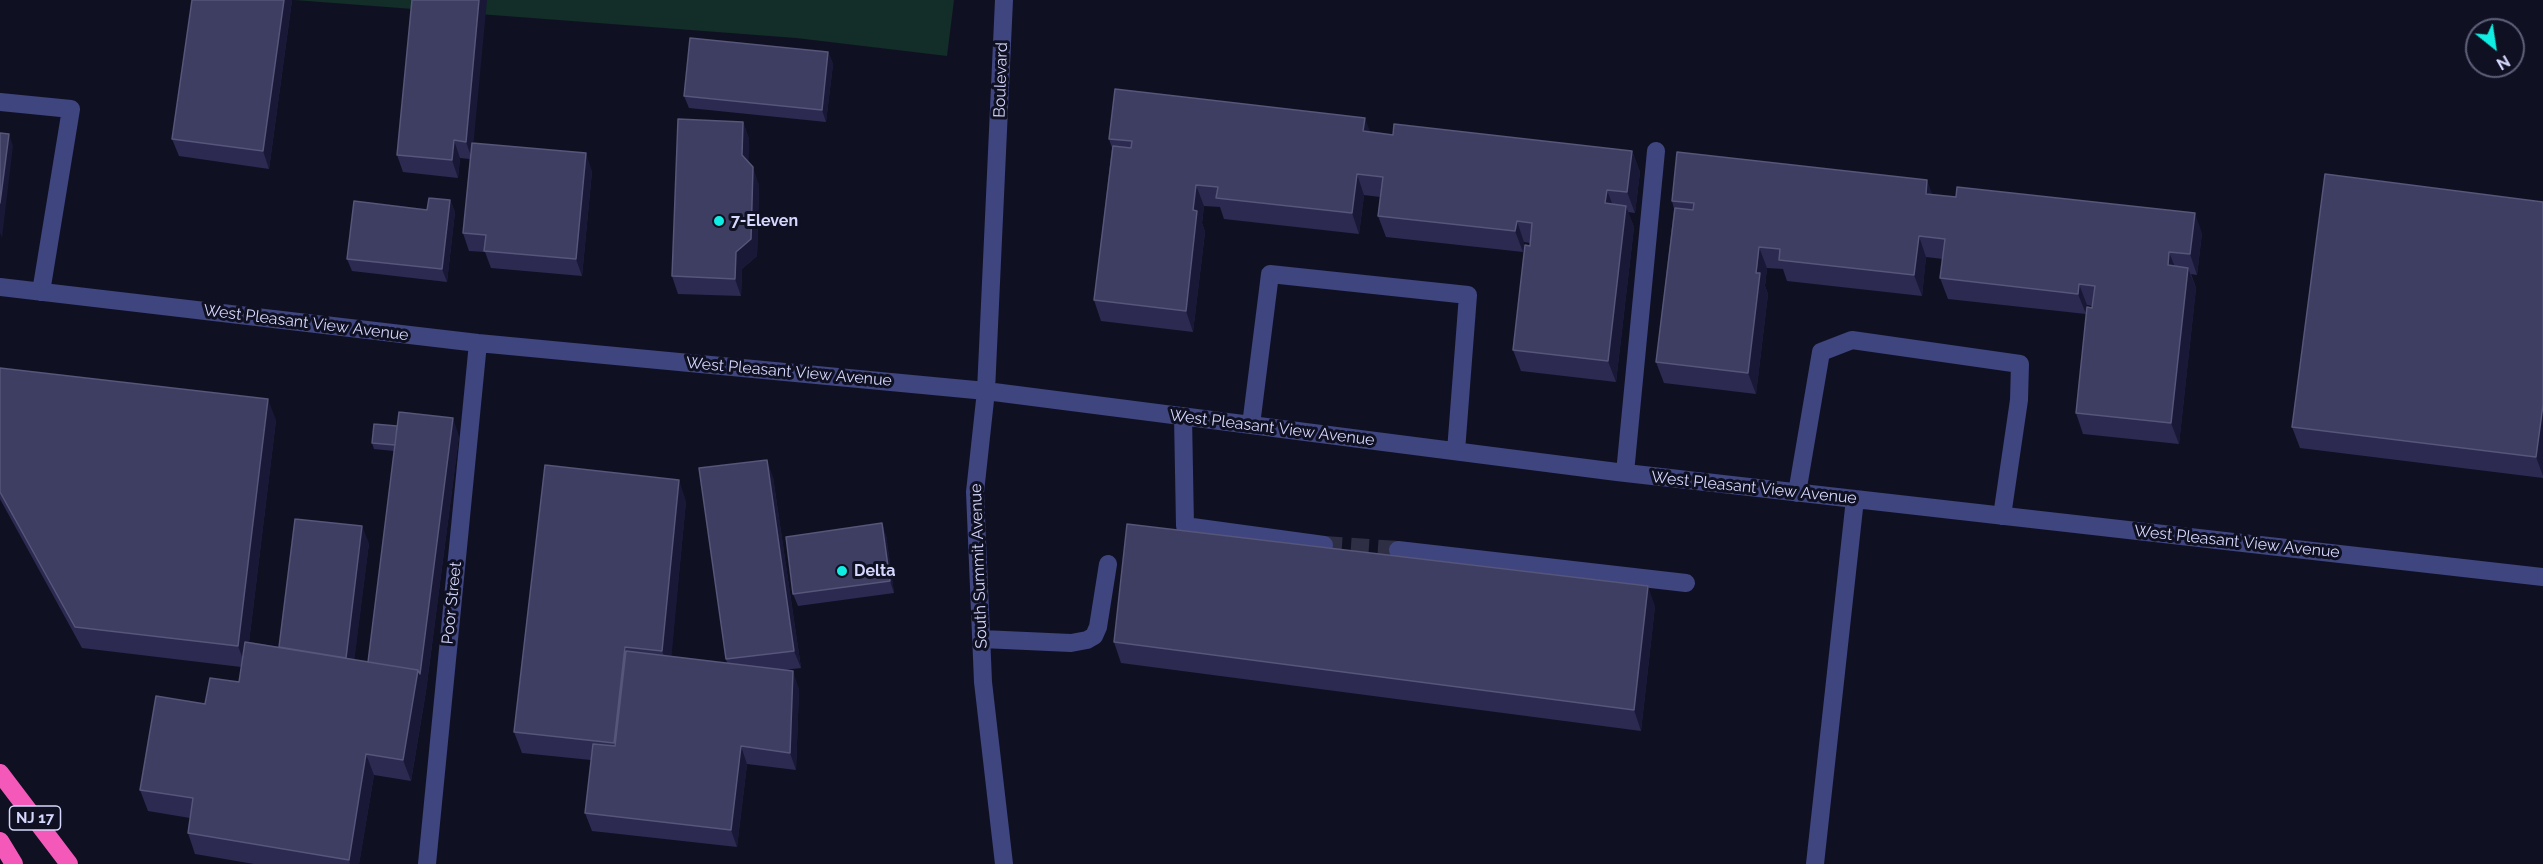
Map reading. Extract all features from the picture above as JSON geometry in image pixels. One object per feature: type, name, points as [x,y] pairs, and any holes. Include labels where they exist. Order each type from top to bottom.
[{"type":"highway","name":"NJ 17","points":[[0,773],[69,864]]},
{"type":"highway","points":[[0,841],[14,864]]},
{"type":"street","name":"Boulevard","points":[[997,159],[1004,0]]},
{"type":"street","points":[[0,102],[71,109],[41,292]]},
{"type":"street","points":[[1624,473],[1656,151]]},
{"type":"street","name":"South Summit Avenue","points":[[997,159],[986,391],[975,492],[982,639],[993,783],[1004,864]]},
{"type":"street","points":[[1251,425],[1270,274],[1468,295],[1456,452]]},
{"type":"street","name":"West Pleasant View Avenue","points":[[0,287],[478,343],[986,391],[1624,473],[2543,577]]},
{"type":"street","points":[[1797,493],[1821,352],[1852,340],[2020,364],[2019,400],[2002,516]]},
{"type":"street","name":"Poor Street","points":[[427,864],[478,343]]},
{"type":"street","points":[[1183,416],[1185,526],[1324,545]]},
{"type":"street","points":[[1815,864],[1856,499]]},
{"type":"street","points":[[1398,550],[1686,583]]},
{"type":"street","points":[[982,639],[1071,643],[1094,636],[1098,627],[1108,564]]},
{"type":"green space","points":[[294,0],[954,0],[947,56],[796,38]]},
{"type":"building","points":[[192,0],[284,0],[263,151],[172,139]]},
{"type":"building","points":[[412,0],[479,0],[466,142],[454,140],[452,160],[397,155]]},
{"type":"building","points":[[690,38],[828,52],[822,110],[684,96]]},
{"type":"building","points":[[1115,89],[1365,118],[1363,131],[1393,135],[1394,124],[1632,151],[1627,192],[1607,190],[1605,203],[1626,206],[1608,361],[1513,350],[1525,245],[1530,246],[1532,223],[1517,221],[1515,231],[1378,216],[1383,177],[1357,174],[1352,213],[1216,198],[1218,187],[1196,185],[1193,210],[1197,211],[1186,311],[1094,300],[1113,146],[1131,148],[1132,141],[1109,139]]},
{"type":"building","name":"7-Eleven","points":[[678,119],[743,122],[742,155],[753,167],[751,239],[736,252],[735,279],[672,276]]},
{"type":"building","points":[[0,133],[9,134],[0,203]]},
{"type":"building","points":[[472,143],[586,153],[576,259],[484,251],[486,235],[463,233]]},
{"type":"building","points":[[1677,152],[1927,180],[1926,194],[1956,197],[1957,187],[2195,213],[2190,254],[2169,252],[2168,265],[2188,268],[2171,423],[2076,413],[2087,307],[2092,308],[2095,286],[2079,284],[2078,294],[1940,278],[1945,239],[1919,236],[1914,275],[1779,260],[1780,249],[1759,247],[1756,273],[1760,273],[1748,373],[1656,362],[1675,208],[1693,210],[1694,203],[1672,201]]},
{"type":"building","points":[[2325,174],[2543,202],[2543,405],[2536,457],[2292,427]]},
{"type":"building","points":[[429,198],[450,200],[442,269],[347,259],[354,201],[427,210]]},
{"type":"building","points":[[0,368],[268,399],[238,646],[75,627],[0,492]]},
{"type":"building","points":[[399,412],[453,418],[420,674],[418,670],[368,662]]},
{"type":"building","points":[[374,424],[397,426],[395,445],[372,443]]},
{"type":"building","points":[[767,460],[794,651],[726,659],[699,468]]},
{"type":"building","points":[[545,465],[679,480],[662,651],[625,647],[614,743],[514,732]]},
{"type":"building","points":[[295,519],[362,526],[346,658],[279,647]]},
{"type":"building","name":"Delta","points":[[882,523],[890,581],[793,594],[786,537]]},
{"type":"building","points":[[1127,524],[1648,586],[1634,710],[1114,642]]},
{"type":"building","points":[[245,642],[418,670],[403,760],[366,754],[349,860],[188,833],[193,798],[140,790],[156,696],[205,704],[210,678],[239,682]]},
{"type":"building","points":[[626,651],[793,671],[790,753],[741,746],[731,830],[585,813],[593,744],[615,746]]},
{"type":"tunnel","points":[[1324,545],[1398,550]]},
{"type":"place","name":"7-Eleven","points":[[719,221]]},
{"type":"place","name":"Delta","points":[[842,571]]}]
